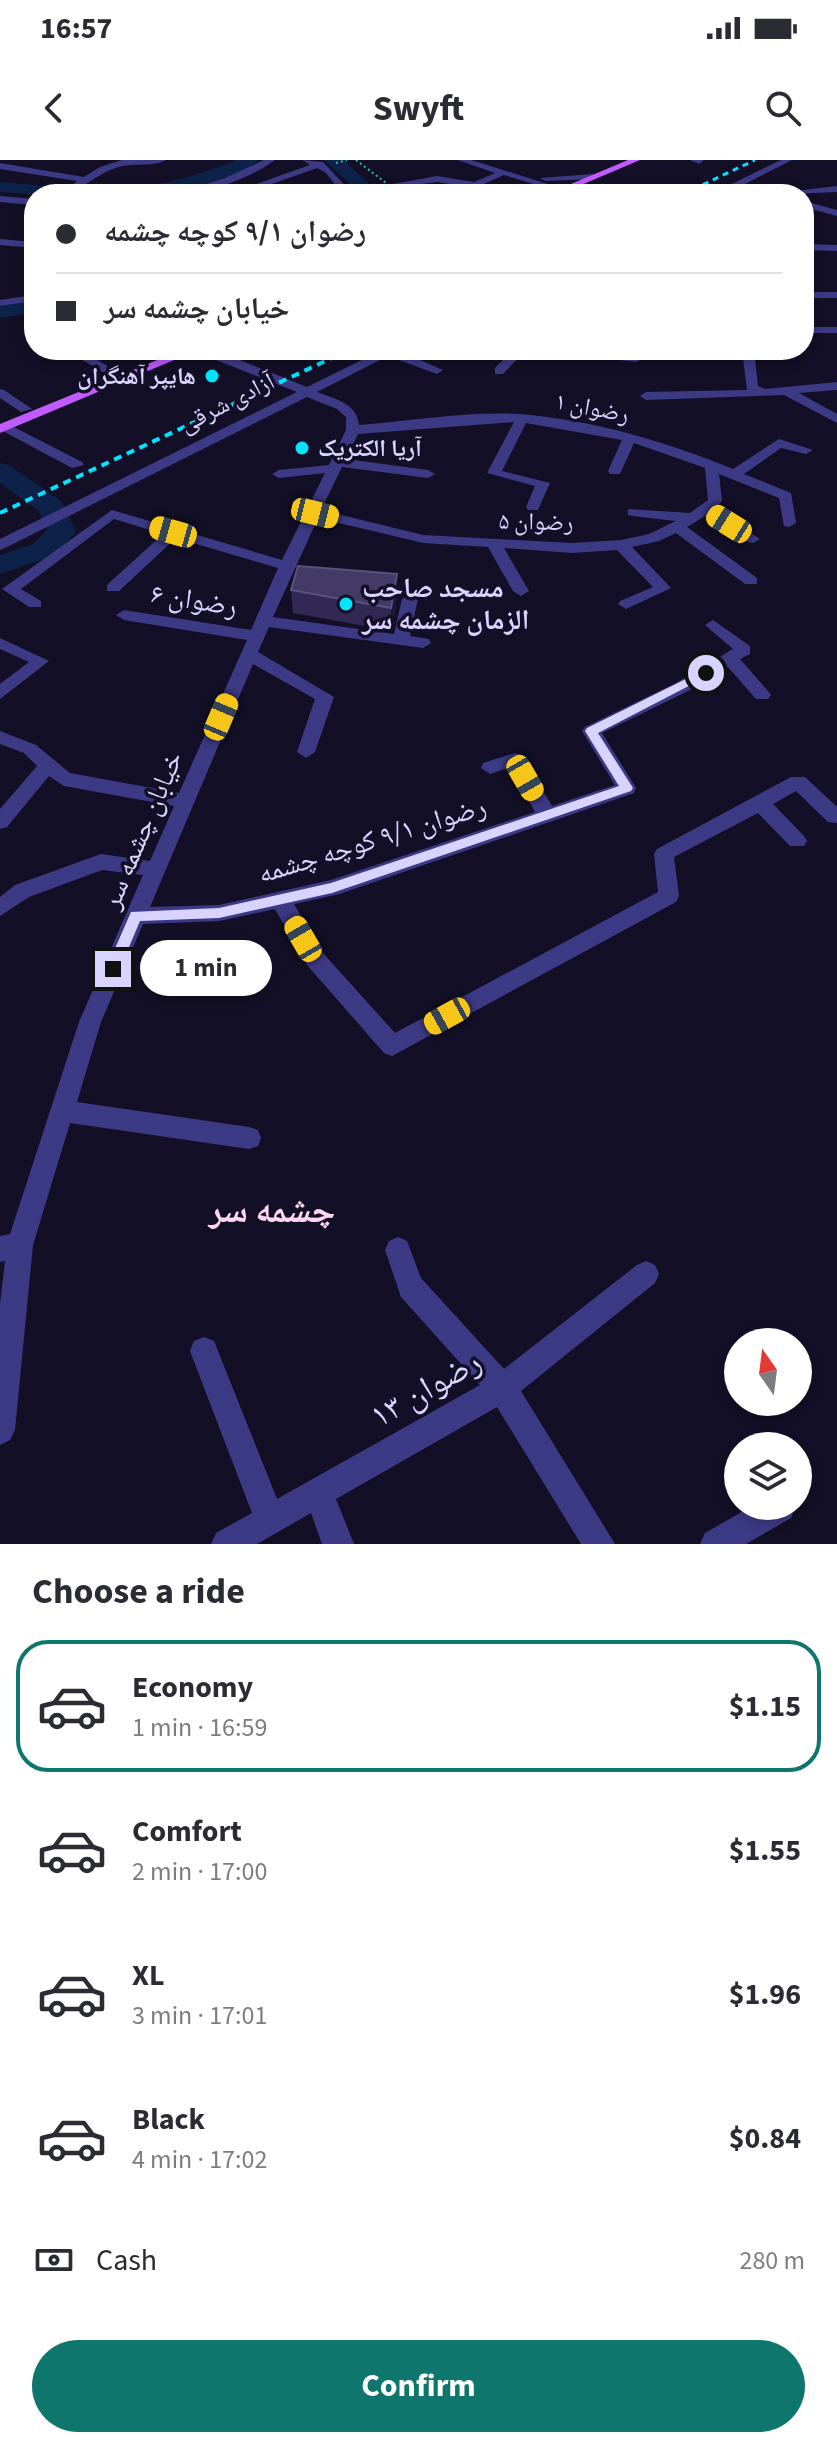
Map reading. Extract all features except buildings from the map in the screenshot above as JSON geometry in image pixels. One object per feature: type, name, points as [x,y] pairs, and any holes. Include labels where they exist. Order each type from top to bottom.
[{"type":"main road","points":[[579,184],[636,160]]},
{"type":"main road","points":[[587,184],[655,160]]},
{"type":"main road","points":[[2,422],[113,373],[155,360]]},
{"type":"main road","points":[[2,422],[161,360]]},
{"type":"street","points":[[79,184],[103,169],[129,162],[162,160]]},
{"type":"street","points":[[214,184],[271,160]]},
{"type":"street","points":[[307,160],[320,164],[339,184]]},
{"type":"street","points":[[462,160],[536,184]]},
{"type":"street","points":[[737,184],[788,160]]},
{"type":"street","points":[[1,162],[85,180]]},
{"type":"street","points":[[38,172],[55,164]]},
{"type":"street","points":[[261,184],[320,164]]},
{"type":"street","points":[[408,174],[448,184]]},
{"type":"street","points":[[408,174],[432,179]]},
{"type":"street","points":[[478,184],[508,174],[593,177]]},
{"type":"street","points":[[814,192],[837,189]]},
{"type":"street","points":[[0,199],[24,201]]},
{"type":"street","points":[[814,207],[837,213]]},
{"type":"street","points":[[0,242],[24,244]]},
{"type":"street","points":[[814,247],[837,248]]},
{"type":"street","points":[[814,295],[837,295]]},
{"type":"street","points":[[0,303],[24,299]]},
{"type":"street","points":[[814,330],[837,330]]},
{"type":"street","points":[[90,360],[113,373]]},
{"type":"street","points":[[233,360],[342,406],[352,416],[353,430]]},
{"type":"street","name":"آزادی شرقی","points":[[0,545],[370,360]]},
{"type":"street","points":[[412,360],[437,370]]},
{"type":"street","points":[[499,371],[510,360]]},
{"type":"street","points":[[750,360],[758,391]]},
{"type":"street","points":[[646,396],[758,391],[789,393],[837,386]]},
{"type":"street","points":[[0,393],[26,409]]},
{"type":"street","points":[[789,393],[837,419]]},
{"type":"street","points":[[693,411],[698,395]]},
{"type":"street","points":[[522,419],[494,473],[543,483],[533,507]]},
{"type":"street","name":"رضوان ۱","points":[[353,430],[522,419],[630,437],[674,450],[786,496],[789,523]]},
{"type":"street","points":[[2,422],[77,465]]},
{"type":"street","name":"خیابان چشمه سر","points":[[0,1430],[10,1247],[61,1111],[90,1022],[287,566],[353,430]]},
{"type":"street","points":[[615,471],[630,437]]},
{"type":"street","points":[[732,476],[779,443],[806,450]]},
{"type":"street","points":[[279,474],[337,465],[428,474]]},
{"type":"street","points":[[699,513],[715,501],[712,468]]},
{"type":"street","points":[[633,512],[699,513],[753,539]]},
{"type":"street","name":"رضوان ۵","points":[[315,513],[423,539],[572,548],[621,545],[654,538],[699,513]]},
{"type":"street","points":[[35,604],[10,589],[73,546],[112,514],[287,566]]},
{"type":"street","points":[[676,526],[751,581]]},
{"type":"street","points":[[113,588],[173,532]]},
{"type":"street","points":[[494,545],[521,591]]},
{"type":"street","points":[[621,545],[663,588],[626,604]]},
{"type":"street","points":[[401,640],[410,599]]},
{"type":"street","name":"رضوان ۶","points":[[124,615],[256,637],[423,643]]},
{"type":"street","points":[[713,625],[744,650],[730,658],[762,695]]},
{"type":"street","points":[[256,637],[325,697],[306,752]]},
{"type":"street","points":[[0,643],[41,661],[0,693]]},
{"type":"street","name":"رضوان ۹/۱ کوچه چشمه","points":[[136,916],[219,913],[332,888],[627,788],[591,731],[682,687],[730,658]]},
{"type":"street","points":[[0,737],[30,749],[64,779],[185,801]]},
{"type":"street","points":[[490,768],[515,759],[547,815]]},
{"type":"street","points":[[0,822],[48,765]]},
{"type":"street","points":[[280,899],[315,959],[392,1046],[669,896],[664,854],[798,782],[835,817]]},
{"type":"street","points":[[760,803],[797,841]]},
{"type":"street","points":[[0,908],[22,891],[101,862],[156,869]]},
{"type":"street","points":[[0,888],[22,891]]},
{"type":"street","points":[[61,1111],[249,1138]]},
{"type":"street","points":[[398,1250],[411,1287],[502,1388],[599,1544]]},
{"type":"street","name":"رضوان ۱۳","points":[[227,1544],[502,1388],[646,1274]]},
{"type":"street","points":[[204,1351],[270,1519]]},
{"type":"street","points":[[318,1492],[338,1544]]},
{"type":"street","points":[[716,1544],[758,1520]]},
{"type":"path","points":[[356,160],[386,183],[408,174]]},
{"type":"waterway","points":[[178,184],[250,160]]},
{"type":"waterway","points":[[332,160],[361,184]]},
{"type":"waterway","points":[[0,187],[24,189]]},
{"type":"waterway","points":[[0,312],[24,308]]},
{"type":"waterway","points":[[0,471],[51,507],[62,532],[43,550],[0,565]]},
{"type":"railway","points":[[704,184],[755,160]]},
{"type":"railway","points":[[0,513],[328,360]]},
{"type":"place","name":"هایپر آهنگران","points":[[212,376]]},
{"type":"place","name":"آریا الکتریک","points":[[302,448]]},
{"type":"place","name":"مسجد صاحب الزمان چشمه سر","points":[[346,604]]},
{"type":"district","name":"چشمه سر","points":[[272,1210]]},
{"type":"route","points":[[113,969],[136,916],[219,913],[332,888],[627,788],[591,731],[706,673]]}]
